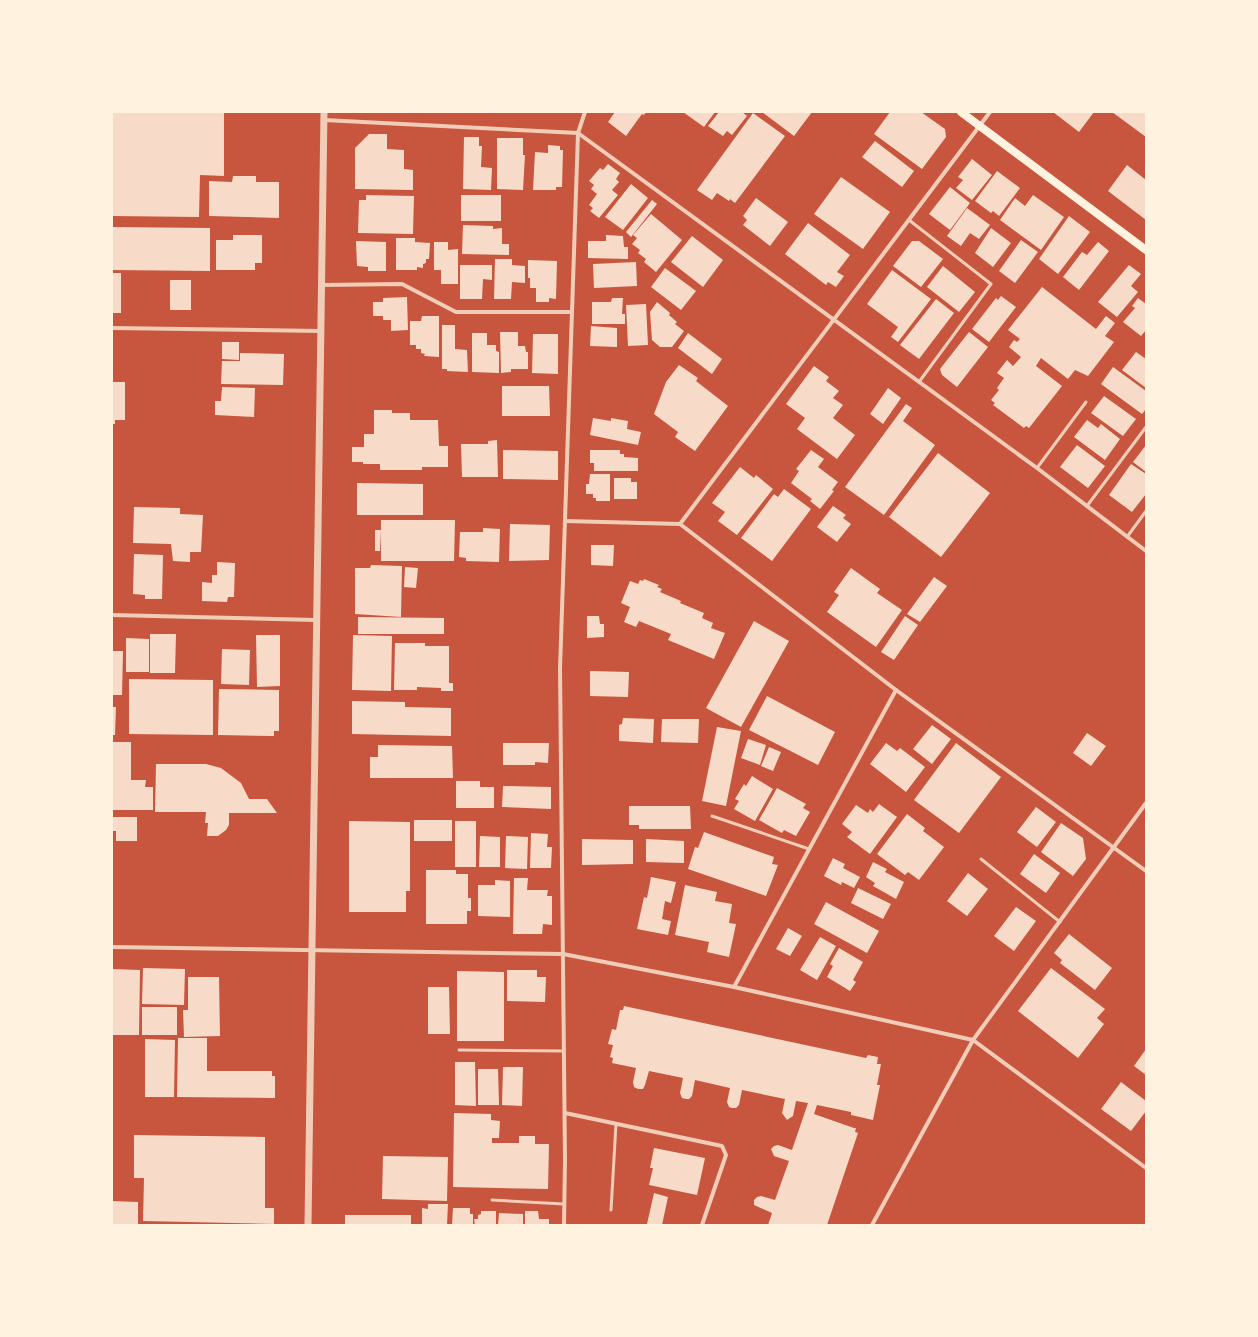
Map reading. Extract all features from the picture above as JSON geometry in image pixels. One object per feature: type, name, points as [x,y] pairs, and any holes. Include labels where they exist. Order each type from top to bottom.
[{"type":"main road","points":[[962,112],[1146,250]]},
{"type":"street","points":[[308,1225],[324,112]]},
{"type":"street","points":[[564,1225],[565,1113],[560,669],[578,133],[585,112]]},
{"type":"street","points":[[680,524],[990,112]]},
{"type":"street","points":[[324,120],[578,133],[1038,468],[1146,551]]},
{"type":"street","points":[[322,284],[402,284],[456,312],[572,312]]},
{"type":"street","points":[[112,328],[321,331]]},
{"type":"street","points":[[565,521],[680,524],[896,690],[1146,871]]},
{"type":"street","points":[[112,615],[316,620]]},
{"type":"street","points":[[734,987],[896,690]]},
{"type":"street","points":[[872,1225],[974,1040],[1146,803]]},
{"type":"street","points":[[112,947],[563,954],[734,987],[974,1040],[1146,1168]]},
{"type":"street","points":[[565,1113],[722,1146],[726,1154],[702,1225]]},
{"type":"lane","points":[[909,220],[991,284],[919,382]]},
{"type":"lane","points":[[1038,468],[1086,402]]},
{"type":"lane","points":[[1087,506],[1146,427]]},
{"type":"lane","points":[[1127,537],[1146,511]]},
{"type":"lane","points":[[712,816],[809,849]]},
{"type":"lane","points":[[981,860],[1060,922]]},
{"type":"lane","points":[[459,1050],[564,1051]]},
{"type":"lane","points":[[611,1210],[616,1124]]},
{"type":"lane","points":[[492,1200],[564,1204]]},
{"type":"building","points":[[112,112],[224,112],[224,176],[200,175],[199,217],[112,216]]},
{"type":"building","points":[[615,112],[646,112],[644,115],[642,114],[626,136],[608,122]]},
{"type":"building","points":[[683,112],[715,112],[704,127]]},
{"type":"building","points":[[719,112],[742,112],[747,116],[732,135],[727,131],[723,136],[708,126]]},
{"type":"building","points":[[762,112],[812,112],[794,136]]},
{"type":"building","points":[[890,112],[921,112],[945,129],[946,137],[922,169],[874,134]]},
{"type":"building","points":[[1053,112],[1094,112],[1079,132]]},
{"type":"building","points":[[1112,112],[1146,112],[1146,137]]},
{"type":"building","points":[[753,113],[785,136],[735,203],[717,193],[712,200],[697,190]]},
{"type":"building","points":[[369,134],[387,134],[387,149],[404,150],[404,169],[413,170],[413,190],[355,189],[355,148]]},
{"type":"building","points":[[464,137],[479,137],[479,146],[482,146],[481,167],[492,168],[491,190],[463,189]]},
{"type":"building","points":[[497,138],[523,138],[523,155],[525,155],[523,190],[497,189]]},
{"type":"building","points":[[875,141],[914,171],[902,187],[862,157]]},
{"type":"building","points":[[548,145],[560,146],[560,150],[563,150],[562,187],[556,187],[556,190],[533,190],[535,152],[548,153]]},
{"type":"building","points":[[972,159],[992,175],[972,200],[956,188],[963,180],[958,177]]},
{"type":"building","points":[[608,164],[620,173],[616,179],[619,182],[612,190],[618,195],[599,218],[590,211],[593,208],[589,205],[597,194],[591,189],[594,185],[589,181],[600,168],[603,170]]},
{"type":"building","points":[[1127,165],[1146,180],[1146,220],[1108,191]]},
{"type":"building","points":[[997,171],[1020,188],[999,216],[993,211],[991,213],[975,201]]},
{"type":"building","points":[[233,176],[256,176],[256,182],[279,182],[279,218],[209,216],[209,181],[232,182]]},
{"type":"building","points":[[841,177],[890,212],[863,249],[814,214]]},
{"type":"building","points":[[631,184],[648,198],[623,230],[605,217]]},
{"type":"building","points":[[950,187],[970,203],[950,230],[929,214]]},
{"type":"building","points":[[366,195],[414,196],[413,234],[358,233],[359,200],[366,200]]},
{"type":"building","points":[[461,195],[501,195],[501,221],[461,221]]},
{"type":"building","points":[[1033,195],[1064,217],[1041,250],[1000,220],[1015,198],[1025,206]]},
{"type":"building","points":[[756,198],[788,222],[770,246],[743,225],[747,220],[743,216]]},
{"type":"building","points":[[652,200],[657,204],[631,237],[626,232]]},
{"type":"building","points":[[967,208],[990,225],[979,239],[970,233],[961,246],[947,236]]},
{"type":"building","points":[[651,214],[682,240],[656,272],[644,262],[646,259],[638,253],[640,250],[632,244],[637,238],[633,235]]},
{"type":"building","points":[[1069,216],[1090,232],[1058,274],[1039,259]]},
{"type":"building","points":[[808,223],[850,255],[837,272],[844,276],[836,287],[828,282],[826,285],[785,254]]},
{"type":"building","points":[[463,225],[493,226],[493,229],[502,228],[502,244],[509,244],[509,255],[462,254]]},
{"type":"building","points":[[112,227],[210,228],[210,271],[112,270]]},
{"type":"building","points":[[991,228],[1011,243],[993,267],[975,253]]},
{"type":"building","points":[[233,235],[262,235],[262,263],[255,263],[255,270],[216,270],[216,240],[233,240]]},
{"type":"building","points":[[606,235],[623,236],[624,247],[628,247],[628,259],[588,258],[588,241],[606,241]]},
{"type":"building","points":[[692,236],[723,260],[703,287],[671,262]]},
{"type":"building","points":[[396,238],[415,238],[415,242],[430,243],[429,259],[426,259],[426,263],[423,264],[423,268],[417,267],[417,270],[396,270]]},
{"type":"building","points":[[1021,240],[1038,252],[1015,283],[999,271]]},
{"type":"building","points":[[356,241],[386,242],[386,271],[368,271],[368,267],[357,266]]},
{"type":"building","points":[[912,241],[919,241],[943,259],[921,287],[893,266]]},
{"type":"building","points":[[434,242],[448,242],[448,250],[458,249],[458,284],[441,284],[441,270],[434,270]]},
{"type":"building","points":[[1098,242],[1109,251],[1079,290],[1063,277],[1082,252],[1087,255]]},
{"type":"building","points":[[495,259],[512,259],[512,265],[525,266],[525,283],[512,282],[511,299],[494,299]]},
{"type":"building","points":[[528,260],[557,261],[556,299],[549,298],[549,302],[536,302],[536,288],[530,288],[530,278],[528,278]]},
{"type":"building","points":[[636,262],[637,286],[594,288],[593,264]]},
{"type":"building","points":[[460,265],[492,265],[492,280],[483,279],[482,299],[460,299]]},
{"type":"building","points":[[1129,265],[1141,274],[1131,286],[1138,292],[1117,317],[1098,302]]},
{"type":"building","points":[[943,266],[975,292],[959,312],[927,287]]},
{"type":"building","points":[[665,268],[696,291],[681,310],[651,287]]},
{"type":"building","points":[[892,270],[931,299],[898,342],[891,337],[898,327],[867,304]]},
{"type":"building","points":[[112,273],[121,273],[121,313],[112,313]]},
{"type":"building","points":[[170,280],[191,280],[191,310],[170,310]]},
{"type":"building","points":[[1042,287],[1096,329],[1106,316],[1115,323],[1105,336],[1114,342],[1088,376],[1075,370],[1068,379],[1041,358],[1036,366],[1062,386],[1029,428],[1026,426],[1024,428],[993,405],[995,403],[991,400],[999,390],[997,388],[1004,378],[997,373],[1007,360],[1013,366],[1021,357],[1009,347],[1014,340],[1017,342],[1020,339],[1008,330]]},
{"type":"building","points":[[1001,296],[1016,307],[989,342],[972,329],[996,298],[998,300]]},
{"type":"building","points":[[407,297],[408,330],[391,331],[391,320],[383,320],[383,316],[373,316],[373,302],[383,302],[383,298]]},
{"type":"building","points":[[612,298],[623,298],[622,314],[625,314],[625,324],[592,324],[592,302],[611,302]]},
{"type":"building","points":[[1138,298],[1146,304],[1146,330],[1141,336],[1123,322],[1135,308],[1132,306]]},
{"type":"building","points":[[936,299],[954,313],[919,359],[900,345]]},
{"type":"building","points":[[657,302],[670,313],[669,315],[677,322],[675,324],[684,331],[672,347],[660,347],[652,340],[650,312]]},
{"type":"building","points":[[646,304],[648,345],[628,346],[626,305]]},
{"type":"building","points":[[422,316],[439,316],[439,357],[424,356],[425,354],[421,353],[421,349],[416,349],[416,345],[410,345],[410,321],[421,321]]},
{"type":"building","points":[[442,325],[455,325],[455,349],[467,350],[468,372],[447,371],[447,369],[442,369]]},
{"type":"building","points":[[591,326],[617,328],[617,347],[590,346]]},
{"type":"building","points":[[500,332],[518,332],[518,346],[525,346],[526,352],[528,352],[528,369],[511,369],[511,372],[501,373]]},
{"type":"building","points":[[969,332],[988,347],[957,387],[942,375],[940,369]]},
{"type":"building","points":[[472,333],[487,333],[487,345],[496,345],[496,351],[499,352],[499,373],[472,372]]},
{"type":"building","points":[[688,333],[722,359],[712,374],[678,348]]},
{"type":"building","points":[[533,334],[558,334],[558,374],[532,373]]},
{"type":"building","points":[[222,342],[239,342],[239,360],[222,359]]},
{"type":"building","points":[[1136,352],[1146,359],[1146,388],[1122,370]]},
{"type":"building","points":[[240,353],[284,354],[283,385],[221,384],[222,361],[240,361]]},
{"type":"building","points":[[679,365],[698,378],[696,381],[728,406],[695,451],[675,437],[678,432],[654,414],[666,382]]},
{"type":"building","points":[[814,366],[829,377],[826,381],[839,391],[833,398],[843,405],[833,418],[855,435],[837,459],[797,429],[805,418],[786,404]]},
{"type":"building","points":[[1113,367],[1146,391],[1146,409],[1142,414],[1101,384]]},
{"type":"building","points":[[112,382],[125,382],[125,420],[115,420],[115,424],[112,424]]},
{"type":"building","points":[[502,386],[549,386],[550,416],[502,416]]},
{"type":"building","points":[[222,387],[255,388],[254,417],[215,415],[215,401],[221,401]]},
{"type":"building","points":[[888,388],[901,398],[883,424],[870,414]]},
{"type":"building","points":[[1104,396],[1136,419],[1123,436],[1091,413]]},
{"type":"building","points":[[906,404],[912,408],[903,421],[935,445],[884,515],[845,487]]},
{"type":"building","points":[[374,410],[392,410],[392,413],[410,413],[410,420],[438,420],[439,446],[448,446],[448,467],[422,467],[422,470],[380,470],[380,464],[363,464],[363,462],[352,462],[352,447],[364,447],[364,434],[374,434]]},
{"type":"building","points":[[593,418],[611,421],[611,418],[628,421],[627,429],[641,432],[638,445],[590,435]]},
{"type":"building","points":[[1087,420],[1098,428],[1101,424],[1120,439],[1105,460],[1074,437]]},
{"type":"building","points":[[497,440],[498,477],[462,477],[461,444],[488,444],[488,441]]},
{"type":"building","points":[[1077,445],[1105,466],[1088,488],[1060,467]]},
{"type":"building","points":[[1146,445],[1146,472],[1133,462]]},
{"type":"building","points":[[503,450],[558,451],[558,480],[503,479]]},
{"type":"building","points":[[590,450],[620,450],[620,454],[624,454],[624,457],[638,458],[638,471],[594,471],[594,463],[590,463]]},
{"type":"building","points":[[811,450],[824,459],[818,467],[838,482],[832,490],[834,491],[820,509],[810,501],[812,499],[791,483],[799,471],[796,469]]},
{"type":"building","points":[[938,453],[990,493],[941,557],[889,517]]},
{"type":"building","points":[[1131,464],[1146,474],[1146,494],[1132,512],[1109,495]]},
{"type":"building","points":[[740,467],[754,478],[756,475],[773,489],[737,535],[718,521],[725,512],[712,503]]},
{"type":"building","points":[[590,474],[610,474],[610,501],[596,501],[596,498],[593,498],[593,494],[586,494],[586,484],[589,484]]},
{"type":"building","points":[[614,478],[631,478],[631,482],[637,482],[637,499],[614,499]]},
{"type":"building","points":[[357,483],[423,484],[423,515],[357,515]]},
{"type":"building","points":[[784,489],[811,509],[772,561],[741,538],[774,494],[778,497]]},
{"type":"building","points":[[833,506],[846,515],[843,518],[851,524],[837,542],[817,527]]},
{"type":"building","points":[[134,507],[180,508],[180,514],[203,515],[201,552],[190,552],[190,562],[173,561],[171,544],[133,543]]},
{"type":"building","points":[[381,520],[455,520],[454,561],[381,561]]},
{"type":"building","points":[[510,524],[550,525],[549,560],[509,561]]},
{"type":"building","points":[[483,528],[500,529],[499,562],[466,561],[466,558],[459,557],[460,532],[483,532]]},
{"type":"building","points":[[375,530],[381,530],[380,551],[375,551]]},
{"type":"building","points":[[591,545],[614,545],[613,566],[591,565]]},
{"type":"building","points":[[134,554],[163,555],[162,599],[145,599],[145,595],[133,594]]},
{"type":"building","points":[[217,562],[235,563],[234,597],[228,597],[227,602],[202,601],[202,582],[212,583],[212,575],[217,575]]},
{"type":"building","points":[[371,565],[402,566],[401,617],[355,614],[355,568],[370,568]]},
{"type":"building","points":[[405,567],[418,568],[416,588],[404,587]]},
{"type":"building","points":[[851,568],[880,589],[877,593],[902,610],[876,647],[827,612],[839,595],[834,592]]},
{"type":"building","points":[[934,577],[947,586],[920,622],[907,614]]},
{"type":"building","points":[[644,579],[659,585],[657,587],[662,589],[660,592],[681,601],[680,603],[704,613],[702,618],[713,623],[711,628],[725,633],[714,659],[668,640],[671,634],[639,621],[636,627],[624,622],[630,607],[621,603],[630,581],[638,584],[640,580],[643,581]]},
{"type":"building","points":[[587,616],[599,616],[600,624],[604,624],[604,637],[587,638]]},
{"type":"building","points":[[905,616],[918,625],[894,660],[881,652]]},
{"type":"building","points":[[358,617],[444,618],[444,634],[358,634]]},
{"type":"building","points":[[754,621],[789,641],[741,727],[706,708]]},
{"type":"building","points":[[150,634],[176,634],[175,673],[150,673]]},
{"type":"building","points":[[256,635],[280,635],[280,686],[257,687]]},
{"type":"building","points":[[353,635],[392,636],[391,691],[352,690]]},
{"type":"building","points":[[126,638],[149,639],[149,672],[126,672]]},
{"type":"building","points":[[395,643],[425,643],[425,646],[449,646],[449,683],[453,683],[453,691],[441,691],[441,688],[417,687],[417,690],[394,690]]},
{"type":"building","points":[[222,649],[250,650],[249,685],[221,684]]},
{"type":"building","points":[[112,651],[123,651],[122,695],[112,695]]},
{"type":"building","points":[[590,671],[629,672],[628,697],[590,696]]},
{"type":"building","points":[[129,679],[213,680],[213,735],[129,734]]},
{"type":"building","points":[[219,689],[279,690],[279,731],[274,731],[274,736],[218,735]]},
{"type":"building","points":[[767,696],[835,732],[818,765],[749,730]]},
{"type":"building","points":[[352,701],[405,702],[405,707],[451,708],[451,736],[352,734]]},
{"type":"building","points":[[112,707],[116,707],[115,735],[112,735]]},
{"type":"building","points":[[623,718],[654,719],[653,743],[619,741],[619,725],[622,724]]},
{"type":"building","points":[[662,719],[699,719],[698,743],[661,742]]},
{"type":"building","points":[[932,725],[951,739],[932,764],[913,749]]},
{"type":"building","points":[[717,727],[741,731],[726,806],[702,801]]},
{"type":"building","points":[[1087,733],[1106,746],[1091,766],[1073,753]]},
{"type":"building","points":[[748,739],[766,745],[760,765],[741,758]]},
{"type":"building","points":[[112,742],[131,742],[131,780],[146,780],[145,787],[153,787],[153,810],[112,810]]},
{"type":"building","points":[[503,743],[549,743],[548,763],[535,762],[535,765],[503,765]]},
{"type":"building","points":[[886,743],[897,751],[900,748],[925,767],[906,792],[870,764]]},
{"type":"building","points":[[956,743],[1001,777],[959,833],[914,800]]},
{"type":"building","points":[[378,745],[452,746],[453,778],[370,778],[370,757],[378,757]]},
{"type":"building","points":[[769,747],[781,752],[773,771],[761,766]]},
{"type":"building","points":[[156,764],[206,764],[221,768],[241,783],[249,799],[267,799],[277,813],[229,813],[229,825],[226,830],[218,836],[207,836],[208,823],[205,823],[206,812],[155,812]]},
{"type":"building","points":[[752,776],[773,789],[755,821],[734,809],[739,801],[735,799],[744,784],[746,786]]},
{"type":"building","points":[[456,781],[480,781],[480,787],[494,787],[494,808],[456,808]]},
{"type":"building","points":[[503,786],[551,787],[551,809],[502,807]]},
{"type":"building","points":[[777,788],[806,804],[803,808],[810,812],[796,836],[784,830],[782,833],[759,820]]},
{"type":"building","points":[[879,804],[897,817],[870,854],[847,837],[852,832],[842,824],[856,805],[868,813],[870,809],[873,812]]},
{"type":"building","points":[[629,806],[690,806],[691,829],[639,829],[639,825],[629,825]]},
{"type":"building","points":[[1036,807],[1056,822],[1037,847],[1017,832]]},
{"type":"building","points":[[907,814],[925,828],[923,831],[944,847],[919,880],[908,872],[905,875],[877,854]]},
{"type":"building","points":[[112,817],[137,817],[137,841],[116,841],[116,831],[112,831]]},
{"type":"building","points":[[414,820],[452,820],[452,841],[414,841]]},
{"type":"building","points":[[349,821],[410,822],[410,891],[406,891],[406,912],[349,912]]},
{"type":"building","points":[[455,821],[476,821],[476,867],[455,867]]},
{"type":"building","points":[[1061,823],[1083,838],[1086,859],[1073,876],[1041,852]]},
{"type":"building","points":[[704,832],[774,857],[772,864],[778,865],[766,896],[688,869],[695,847],[698,848]]},
{"type":"building","points":[[531,833],[548,834],[547,847],[552,847],[551,868],[530,868]]},
{"type":"building","points":[[480,836],[500,837],[500,867],[479,867]]},
{"type":"building","points":[[506,836],[528,837],[527,869],[505,868]]},
{"type":"building","points":[[582,839],[633,840],[633,864],[582,865]]},
{"type":"building","points":[[646,839],[684,841],[684,863],[646,862]]},
{"type":"building","points":[[1034,854],[1060,873],[1046,893],[1020,874]]},
{"type":"building","points":[[833,858],[845,864],[843,868],[860,877],[854,888],[842,882],[841,885],[824,876]]},
{"type":"building","points":[[873,862],[887,869],[885,872],[904,882],[896,899],[873,886],[875,883],[866,877]]},
{"type":"building","points":[[426,870],[456,870],[456,874],[468,874],[468,898],[471,898],[471,911],[467,911],[467,924],[426,924]]},
{"type":"building","points":[[968,873],[988,889],[967,916],[947,901]]},
{"type":"building","points":[[651,877],[676,882],[671,903],[665,901],[662,919],[671,921],[668,935],[637,929],[644,897],[647,898]]},
{"type":"building","points":[[514,878],[528,878],[527,890],[548,890],[547,896],[552,896],[552,925],[543,924],[542,934],[513,934]]},
{"type":"building","points":[[495,880],[510,881],[510,917],[478,916],[478,885],[495,885]]},
{"type":"building","points":[[685,885],[717,892],[715,901],[732,904],[729,923],[736,924],[729,957],[707,952],[709,942],[675,935]]},
{"type":"building","points":[[858,888],[891,904],[883,919],[851,903]]},
{"type":"building","points":[[826,902],[879,931],[867,953],[814,924]]},
{"type":"building","points":[[1016,907],[1036,921],[1014,951],[994,936]]},
{"type":"building","points":[[788,928],[802,936],[790,956],[776,949]]},
{"type":"building","points":[[1069,934],[1112,968],[1095,990],[1060,963],[1062,960],[1054,953]]},
{"type":"building","points":[[820,937],[836,946],[817,980],[800,970]]},
{"type":"building","points":[[839,948],[863,962],[853,980],[856,982],[850,991],[827,977],[833,966],[830,964]]},
{"type":"building","points":[[143,968],[185,969],[184,1005],[142,1004]]},
{"type":"building","points":[[1051,968],[1105,1009],[1097,1018],[1104,1024],[1078,1058],[1018,1011]]},
{"type":"building","points":[[112,969],[140,970],[139,1035],[112,1035]]},
{"type":"building","points":[[507,970],[537,970],[537,977],[546,977],[545,1002],[507,1001]]},
{"type":"building","points":[[457,971],[504,972],[504,1041],[457,1041]]},
{"type":"building","points":[[188,977],[219,977],[220,1036],[184,1037],[183,1010],[188,1010]]},
{"type":"building","points":[[428,987],[449,987],[450,1034],[428,1034]]},
{"type":"building","points":[[624,1006],[866,1058],[868,1055],[878,1057],[877,1064],[881,1064],[877,1085],[880,1085],[873,1120],[851,1115],[851,1112],[817,1105],[814,1114],[856,1128],[855,1132],[858,1133],[827,1225],[768,1225],[772,1213],[754,1205],[754,1200],[761,1196],[775,1200],[789,1161],[774,1156],[771,1149],[778,1145],[792,1150],[808,1103],[796,1101],[793,1116],[787,1120],[782,1113],[785,1099],[742,1090],[739,1105],[736,1108],[732,1108],[729,1107],[727,1102],[730,1088],[695,1080],[692,1096],[689,1099],[686,1099],[682,1098],[680,1093],[683,1078],[649,1071],[643,1089],[634,1087],[633,1082],[636,1068],[612,1063],[613,1058],[610,1057],[613,1045],[608,1044],[612,1029],[616,1030],[620,1010],[623,1010]]},
{"type":"building","points":[[142,1007],[177,1007],[177,1035],[142,1035]]},
{"type":"building","points":[[178,1038],[207,1038],[207,1071],[272,1071],[272,1076],[275,1076],[275,1098],[177,1097]]},
{"type":"building","points":[[145,1039],[175,1040],[174,1097],[145,1097]]},
{"type":"building","points":[[1146,1049],[1146,1075],[1134,1066]]},
{"type":"building","points":[[455,1062],[475,1062],[476,1106],[455,1105]]},
{"type":"building","points":[[503,1067],[523,1067],[522,1106],[502,1105]]},
{"type":"building","points":[[478,1069],[498,1069],[499,1105],[478,1105]]},
{"type":"building","points":[[1121,1082],[1146,1101],[1146,1111],[1131,1131],[1101,1109]]},
{"type":"building","points":[[454,1113],[491,1114],[491,1120],[500,1121],[499,1138],[492,1138],[492,1143],[519,1143],[519,1136],[535,1136],[535,1144],[549,1144],[548,1189],[453,1187]]},
{"type":"building","points":[[134,1135],[265,1137],[265,1208],[274,1208],[274,1224],[143,1221],[144,1178],[134,1178]]},
{"type":"building","points":[[654,1148],[705,1158],[697,1195],[649,1185],[653,1168],[650,1168]]},
{"type":"building","points":[[383,1156],[448,1157],[447,1201],[382,1199]]},
{"type":"building","points":[[654,1193],[668,1197],[662,1225],[647,1224]]},
{"type":"building","points":[[112,1201],[138,1202],[138,1225],[112,1225]]},
{"type":"building","points":[[428,1204],[448,1204],[447,1225],[422,1225],[422,1208],[428,1209]]},
{"type":"building","points":[[453,1208],[470,1208],[470,1214],[473,1214],[473,1225],[452,1225]]},
{"type":"building","points":[[481,1211],[496,1211],[496,1225],[475,1225],[474,1219],[478,1219],[478,1215],[481,1214]]},
{"type":"building","points":[[525,1211],[538,1211],[539,1219],[549,1219],[549,1225],[525,1225]]},
{"type":"building","points":[[499,1213],[523,1214],[523,1225],[498,1225]]},
{"type":"building","points":[[345,1215],[411,1215],[411,1225],[345,1225]]}]
